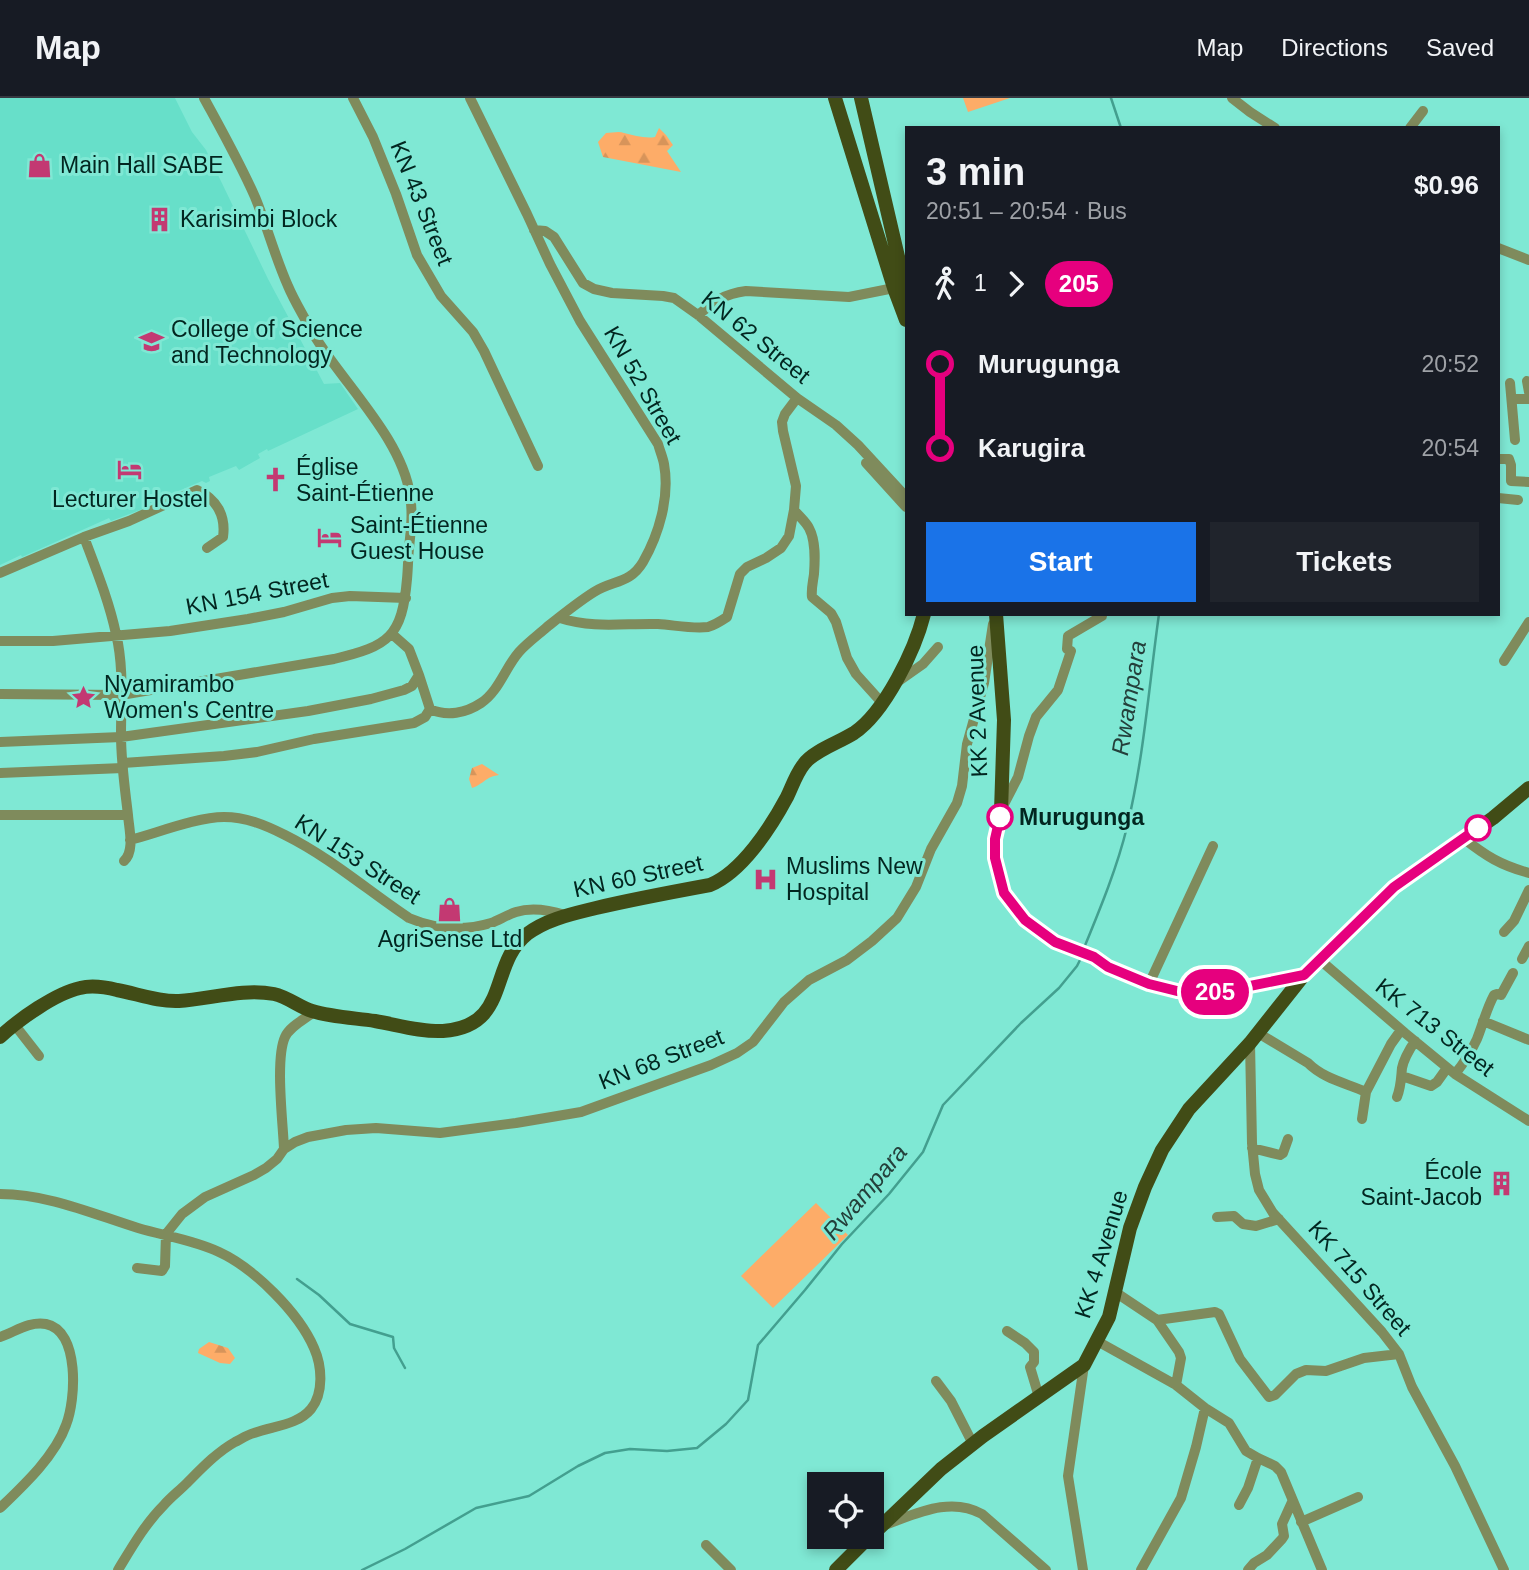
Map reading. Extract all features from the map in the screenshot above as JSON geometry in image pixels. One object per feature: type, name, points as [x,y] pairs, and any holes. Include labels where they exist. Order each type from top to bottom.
[{"type":"main road","points":[[835,98],[905,309]]},
{"type":"main road","points":[[860,98],[875,152],[900,290]]},
{"type":"main road","name":"KN 60 Street","points":[[0,1037],[14,1024],[68,992],[97,987],[180,1001],[235,994],[270,993],[314,1012],[424,1031],[445,1031],[469,1024],[487,1012],[513,950],[540,926],[565,915],[710,885],[730,874],[774,820],[805,761],[862,727],[883,704],[917,638],[923,616]]},
{"type":"main road","name":"KK 2 Avenue","points":[[995,616],[1004,720],[1001,811],[995,839],[995,858],[1004,893],[1025,920],[1055,942],[1094,957],[1108,967],[1149,984],[1177,991],[1201,993],[1230,990],[1304,975]]},
{"type":"main road","name":"KK 4 Avenue","points":[[884,1523],[941,1469],[1084,1365],[1109,1317],[1130,1228],[1145,1187],[1162,1150],[1189,1109],[1254,1038],[1304,975],[1394,887],[1493,818],[1529,788]]},
{"type":"main road","name":"KK 4 Avenue","points":[[836,1570],[857,1549]]},
{"type":"street","points":[[0,694],[121,695],[334,659],[376,647],[392,634],[399,622],[406,598],[413,517],[405,473],[388,441],[311,332],[288,286],[251,187],[204,98]]},
{"type":"street","name":"KN 43 Street","points":[[353,98],[373,137],[418,256],[441,296],[473,332],[484,351],[538,467]]},
{"type":"street","name":"KN 52 Street","points":[[430,709],[438,713],[461,712],[482,703],[519,652],[587,597],[635,573],[660,525],[666,494],[664,464],[658,444],[580,321],[470,98]]},
{"type":"street","points":[[1232,98],[1272,126]]},
{"type":"street","points":[[1412,126],[1423,111]]},
{"type":"street","name":"KN 62 Street","points":[[534,230],[545,231],[554,237],[583,283],[594,289],[674,298],[698,315],[797,398],[836,425],[905,496]]},
{"type":"street","points":[[1500,250],[1529,260]]},
{"type":"street","points":[[698,315],[721,298],[746,291],[849,297],[900,290]]},
{"type":"street","points":[[1510,383],[1515,440]]},
{"type":"street","points":[[560,618],[595,626],[648,624],[699,627],[710,626],[727,617],[740,574],[747,567],[781,548],[789,536],[796,486],[782,422],[797,398]]},
{"type":"street","points":[[1512,400],[1529,399]]},
{"type":"street","name":"KN 62 Street","points":[[846,435],[866,463],[905,506]]},
{"type":"street","points":[[1500,459],[1509,459],[1511,481],[1529,482]]},
{"type":"street","points":[[0,573],[129,521],[197,490],[220,509],[223,516],[223,537],[207,548]]},
{"type":"street","points":[[1500,498],[1518,500]]},
{"type":"street","points":[[794,510],[809,527],[814,547],[812,597],[831,613],[847,658],[856,674],[883,704]]},
{"type":"street","points":[[84,537],[117,635],[121,737],[130,840],[128,858],[124,861]]},
{"type":"street","name":"KN 154 Street","points":[[0,642],[53,641],[170,631],[248,619],[341,597],[365,595],[406,598]]},
{"type":"street","name":"KN 68 Street","points":[[166,1234],[181,1214],[193,1205],[266,1168],[284,1150],[308,1137],[346,1129],[376,1128],[440,1133],[516,1124],[581,1112],[737,1054],[753,1042],[784,1002],[809,980],[847,960],[897,918],[916,887],[931,849],[957,803],[962,786],[967,744],[984,683],[995,616]]},
{"type":"street","points":[[1001,811],[1018,778],[1037,717],[1058,690],[1064,676],[1069,650],[1068,636],[1102,616]]},
{"type":"street","points":[[1504,661],[1529,622]]},
{"type":"street","points":[[0,773],[123,766],[224,756],[414,723],[430,709],[409,649],[392,634]]},
{"type":"street","points":[[894,684],[923,664],[938,647]]},
{"type":"street","points":[[0,742],[121,737],[308,711],[404,691],[419,675]]},
{"type":"street","points":[[0,815],[128,815]]},
{"type":"street","name":"KN 153 Street","points":[[130,840],[204,819],[222,817],[253,820],[308,846],[419,922],[441,927],[466,928],[491,923],[518,911],[553,911],[565,915]]},
{"type":"street","points":[[1463,838],[1488,857],[1529,873]]},
{"type":"street","points":[[1149,984],[1213,846]]},
{"type":"street","points":[[1504,932],[1514,920],[1529,890]]},
{"type":"street","points":[[1522,959],[1529,946]]},
{"type":"street","name":"KK 713 Street","points":[[1321,960],[1451,1071],[1529,1121]]},
{"type":"street","points":[[1402,1076],[1431,1086],[1451,1071],[1471,1051],[1494,995],[1501,995],[1513,973]]},
{"type":"street","points":[[284,1150],[281,1073],[283,1045],[291,1028],[314,1012]]},
{"type":"street","points":[[1483,1021],[1529,1040]]},
{"type":"street","points":[[14,1024],[39,1056]]},
{"type":"street","points":[[1362,1119],[1366,1093],[1401,1030]]},
{"type":"street","points":[[1254,1038],[1284,1050],[1335,1081],[1366,1093]]},
{"type":"street","name":"KK 715 Street","points":[[1254,1038],[1252,1148],[1259,1190],[1273,1213],[1399,1354],[1412,1387],[1455,1466],[1504,1570]]},
{"type":"street","points":[[1397,1097],[1403,1065],[1415,1041]]},
{"type":"street","points":[[1252,1148],[1280,1155],[1288,1139]]},
{"type":"street","points":[[0,1194],[18,1194],[74,1206],[220,1252],[243,1265],[289,1309],[308,1334],[316,1352],[320,1374],[318,1398],[310,1410],[299,1420],[252,1433],[213,1458],[163,1505],[143,1530],[118,1570]]},
{"type":"street","points":[[1217,1217],[1234,1216],[1243,1224],[1256,1226],[1279,1219]]},
{"type":"street","points":[[137,1268],[159,1272],[164,1269],[166,1234]]},
{"type":"street","points":[[1115,1292],[1157,1320],[1180,1352],[1176,1385]]},
{"type":"street","points":[[1157,1320],[1215,1312],[1219,1314],[1240,1359],[1269,1397],[1296,1374],[1306,1370],[1326,1371],[1364,1358],[1399,1354]]},
{"type":"street","points":[[0,1337],[27,1325],[37,1324],[46,1324],[60,1331],[68,1345],[73,1392],[66,1426],[47,1460],[0,1508]]},
{"type":"street","points":[[1007,1331],[1026,1343],[1034,1352],[1034,1362],[1030,1367],[1039,1396]]},
{"type":"street","points":[[1097,1340],[1176,1385],[1229,1423],[1246,1451],[1276,1466],[1281,1472],[1322,1570]]},
{"type":"street","points":[[1083,1570],[1068,1476],[1084,1365]]},
{"type":"street","points":[[936,1381],[951,1401],[974,1444]]},
{"type":"street","points":[[1141,1570],[1181,1498],[1205,1408]]},
{"type":"street","points":[[1239,1505],[1258,1458]]},
{"type":"street","points":[[1301,1522],[1358,1497]]},
{"type":"street","points":[[1248,1570],[1267,1555],[1284,1536],[1282,1524],[1292,1502]]},
{"type":"street","points":[[884,1528],[951,1505],[970,1507],[982,1514],[1046,1570]]},
{"type":"street","points":[[706,1545],[731,1570]]},
{"type":"shaded area","name":"College of Science and Technology","points":[[0,98],[175,98],[192,132],[206,150],[268,279],[324,384],[340,383],[358,409],[268,451],[267,449],[258,454],[260,458],[239,470],[236,466],[209,477],[210,481],[206,483],[202,481],[111,521],[109,518],[0,565]]},
{"type":"green space","points":[[963,98],[1010,98],[968,112]]},
{"type":"green space","points":[[659,128],[673,145],[667,151],[681,172],[603,157],[598,142],[606,133],[620,132],[655,137]]},
{"type":"green space","points":[[482,764],[499,775],[472,788],[469,779],[472,768]]},
{"type":"green space","points":[[816,1203],[848,1235],[773,1308],[741,1276]]},
{"type":"green space","points":[[209,1342],[228,1348],[235,1358],[230,1364],[220,1363],[198,1353],[199,1349]]},
{"type":"waterway","name":"Rwampara","points":[[1111,98],[1120,126]]},
{"type":"waterway","name":"Rwampara","points":[[1084,948],[1113,873],[1133,801],[1159,616]]},
{"type":"waterway","name":"Rwampara","points":[[362,1570],[476,1508],[529,1496],[605,1453],[630,1449],[667,1451],[697,1448],[726,1424],[748,1400],[758,1345],[923,1152],[943,1105],[1021,1023],[1059,988],[1081,958]]},
{"type":"waterway","points":[[297,1279],[350,1324],[393,1337],[394,1348],[405,1368]]},
{"type":"bus line","name":"205","points":[[1000,817],[995,839],[995,858],[1004,893],[1025,920],[1055,942],[1094,957],[1108,967],[1149,984],[1177,991],[1201,993],[1304,975],[1394,887],[1478,828]]},
{"type":"place","name":"Main Hall SABE","points":[[40,165]]},
{"type":"place","name":"Karisimbi Block","points":[[160,219]]},
{"type":"place","name":"College of Science and Technology","points":[[151,342]]},
{"type":"place","name":"Lecturer Hostel","points":[[130,469]]},
{"type":"place","name":"Église Saint-Étienne","points":[[276,480]]},
{"type":"place","name":"Saint-Étienne Guest House","points":[[330,538]]},
{"type":"place","name":"Nyamirambo Women's Centre","points":[[84,697]]},
{"type":"place","name":"Murugunga","points":[[1000,817]]},
{"type":"place","name":"Muslims New Hospital","points":[[766,879]]},
{"type":"place","name":"AgriSense Ltd","points":[[450,909]]},
{"type":"place","name":"École Saint-Jacob","points":[[1502,1184]]}]
